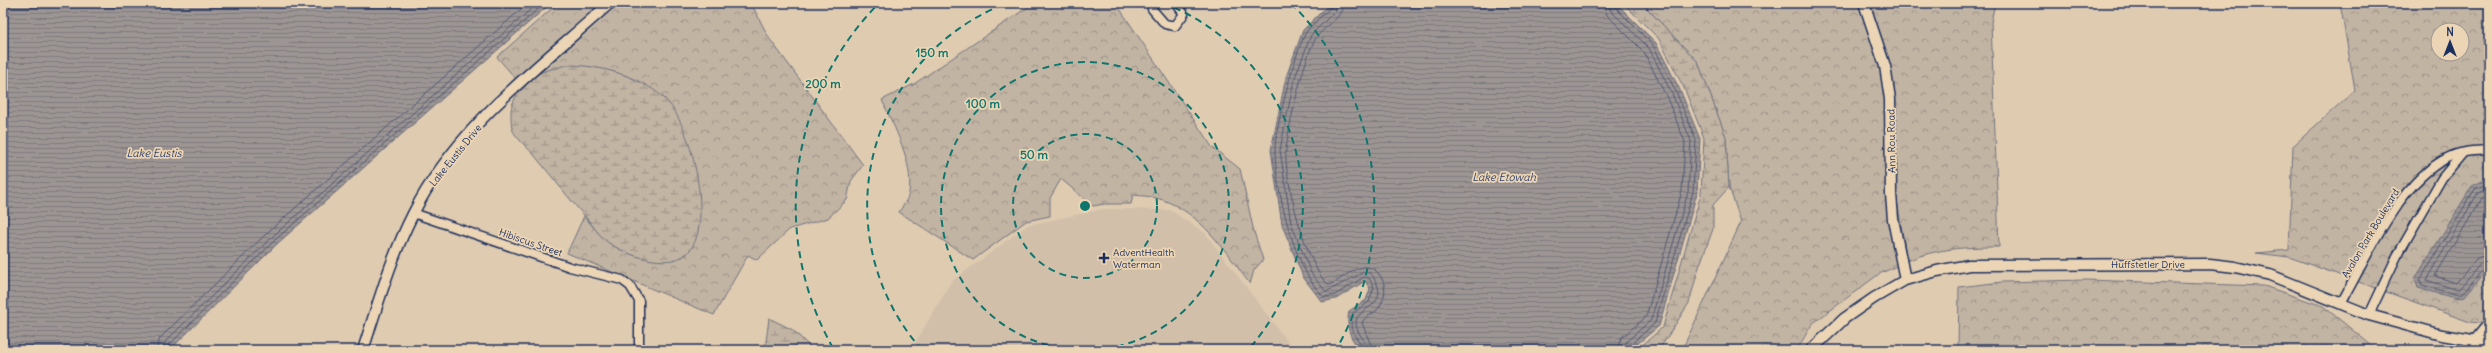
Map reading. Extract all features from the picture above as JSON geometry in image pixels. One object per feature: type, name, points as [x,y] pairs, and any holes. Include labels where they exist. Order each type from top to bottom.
[{"type":"street","name":"Lake Eustis Drive","points":[[363,350],[394,257],[413,213],[436,176],[488,114],[610,3]]},
{"type":"street","points":[[1153,3],[1152,9],[1165,24],[1175,26],[1184,14],[1176,3]]},
{"type":"street","name":"Ann Rou Road","points":[[1864,3],[1885,66],[1890,99],[1891,194],[1893,220],[1905,280]]},
{"type":"street","name":"Avalon Park Boulevard","points":[[2341,303],[2409,188],[2426,170],[2448,157],[2463,153],[2489,150]]},
{"type":"street","points":[[2369,314],[2396,256],[2442,178],[2463,153]]},
{"type":"street","name":"Hibiscus Street","points":[[413,213],[570,266],[622,280],[639,301],[639,350]]},
{"type":"street","name":"Huffstetler Drive","points":[[1816,348],[1845,318],[1874,298],[1905,280],[1937,270],[1969,265],[2210,264],[2235,267],[2270,275],[2369,314],[2442,335],[2489,342]]},
{"type":"street","points":[[2466,350],[2489,322]]},
{"type":"shaded area","name":"AdventHealth Waterman","points":[[1104,209],[1170,210],[1205,233],[1294,350],[911,350],[951,282],[1028,225]]},
{"type":"green space","points":[[558,3],[602,3],[517,80],[497,57]]},
{"type":"green space","points":[[619,3],[751,3],[769,38],[863,165],[851,181],[847,200],[828,218],[790,229],[757,260],[748,255],[714,315],[567,253],[584,216],[608,242],[630,254],[659,260],[678,258],[687,254],[618,73],[597,68],[571,66],[540,73]]},
{"type":"green space","points":[[1034,3],[1116,3],[1212,147],[1240,169],[1254,232],[1263,260],[1254,270],[1250,284],[1221,246],[1200,223],[1175,205],[1154,197],[1133,195],[1131,204],[1104,204],[1093,206],[1061,179],[1050,198],[1050,216],[1026,221],[973,260],[899,212],[909,193],[909,170],[902,145],[882,100],[914,84]]},
{"type":"green space","points":[[1623,3],[1642,3],[1698,62],[1726,137],[1729,187],[1713,205],[1713,229],[1699,267],[1689,303],[1659,350],[1637,350],[1663,327],[1701,194],[1704,138],[1685,90],[1659,39]]},
{"type":"green space","points":[[1642,3],[1859,3],[1880,67],[1885,100],[1886,195],[1897,266],[1879,274],[1812,324],[1797,350],[1682,350],[1741,222],[1729,187],[1726,137],[1698,62]]},
{"type":"green space","points":[[1870,3],[1995,3],[1991,22],[1999,247],[1952,249],[1929,253],[1907,261],[1896,194],[1895,98],[1890,64]]},
{"type":"green space","points":[[2340,3],[2489,3],[2489,324],[2470,322],[2289,257],[2256,253],[2289,250],[2293,146],[2355,90]]},
{"type":"green space","points":[[566,65],[579,65],[605,69],[630,77],[654,90],[664,98],[674,110],[683,128],[690,149],[696,172],[699,195],[700,217],[697,236],[690,250],[683,256],[674,260],[652,260],[630,254],[609,243],[599,234],[513,131],[511,120],[512,107],[520,90],[540,73]]},
{"type":"green space","points":[[2085,280],[2264,286],[2323,306],[2377,350],[1958,350],[1959,287],[2002,282]]},
{"type":"green space","points":[[769,318],[793,330],[813,350],[794,350],[789,348],[784,350],[765,350]]},
{"type":"water","name":"Lake Eustis","points":[[3,3],[551,3],[278,243],[170,350],[3,350]]},
{"type":"water","name":"Lake Etowah","points":[[1330,3],[1616,3],[1656,43],[1681,92],[1700,139],[1697,193],[1659,326],[1630,350],[1360,350],[1353,341],[1349,332],[1349,311],[1366,300],[1370,289],[1365,281],[1336,299],[1322,302],[1303,277],[1282,225],[1271,150],[1286,77],[1303,30]]},
{"type":"water","points":[[2489,178],[2489,268],[2464,297],[2458,299],[2418,288],[2415,279],[2472,186]]},
{"type":"railway","points":[[2486,350],[2489,347]]},
{"type":"place","name":"AdventHealth Waterman","points":[[1104,258]]}]
